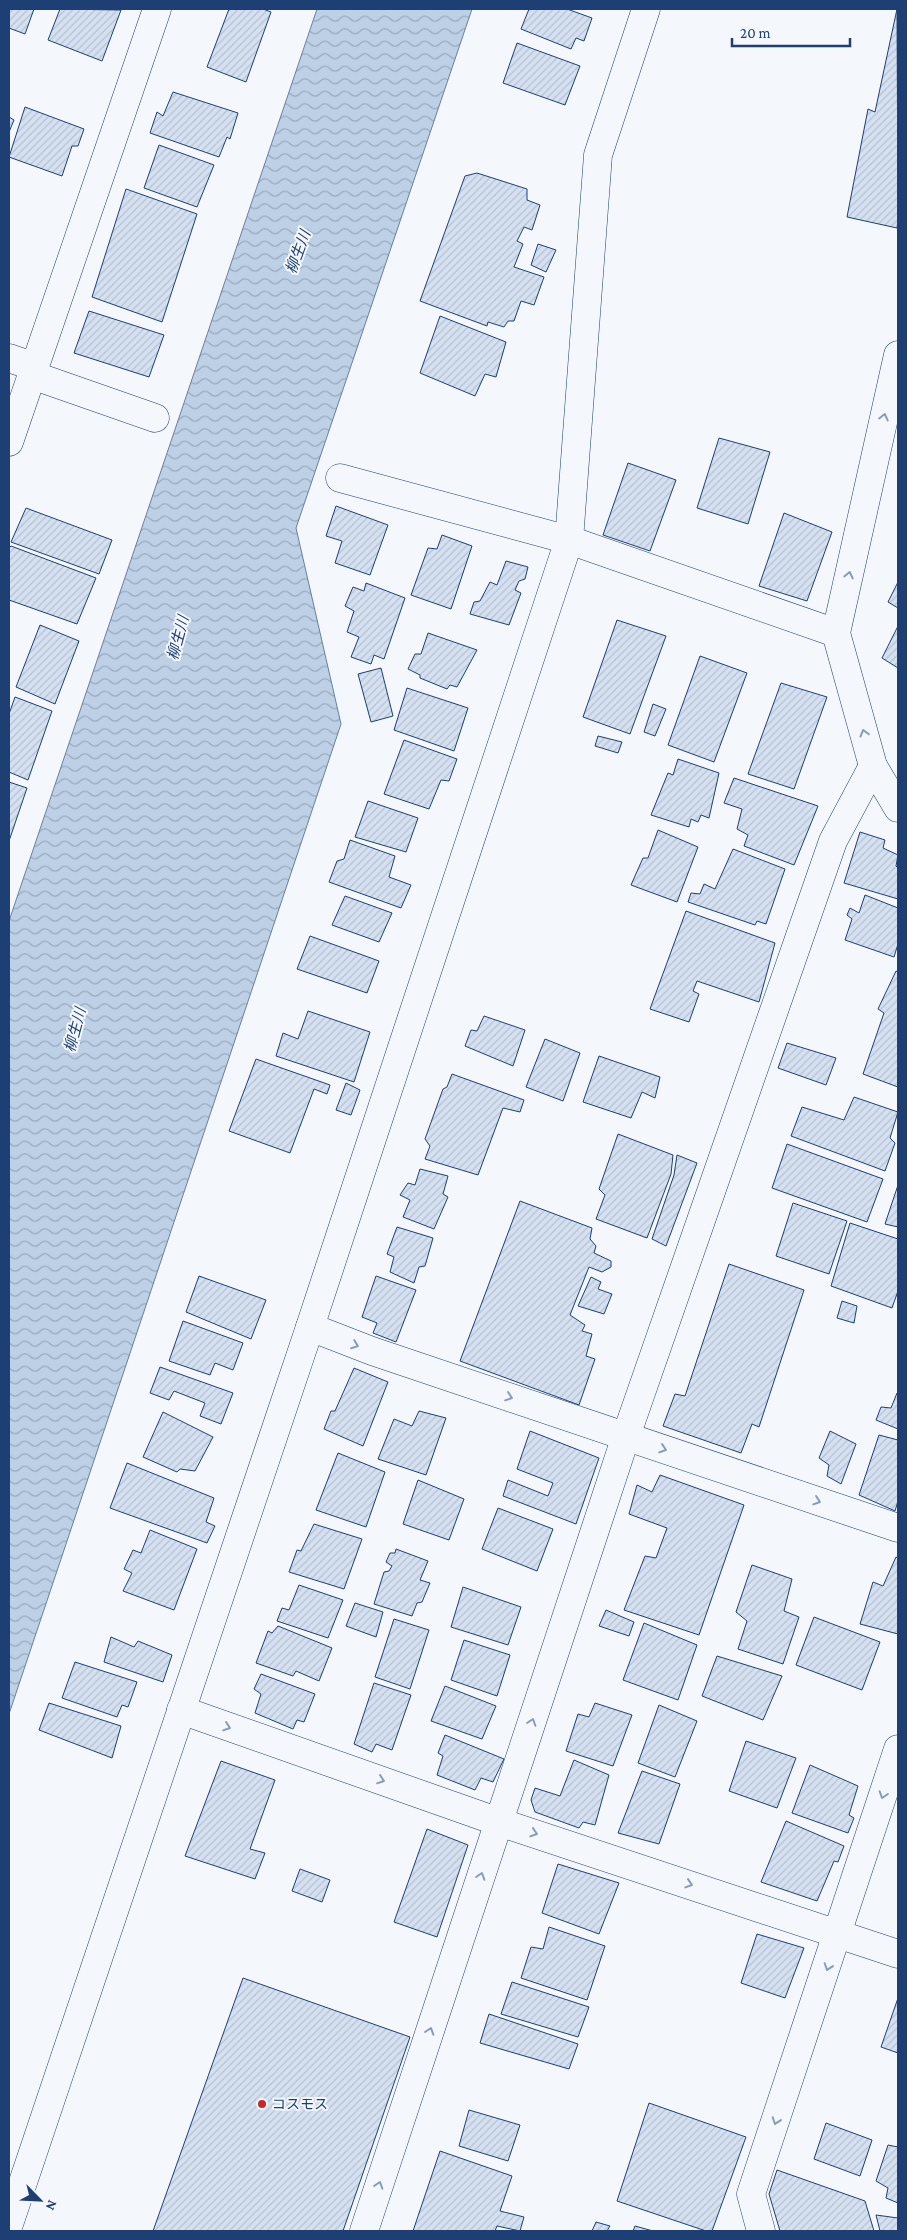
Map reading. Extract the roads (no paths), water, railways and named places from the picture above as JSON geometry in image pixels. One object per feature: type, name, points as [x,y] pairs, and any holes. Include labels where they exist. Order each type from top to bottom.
[{"type":"street","points":[[9,442],[157,9]]},
{"type":"street","points":[[9,2224],[310,1328],[569,540],[598,155],[646,9]]},
{"type":"street","points":[[898,355],[836,633],[873,766],[898,808]]},
{"type":"street","points":[[9,358],[33,371],[155,418]]},
{"type":"street","points":[[340,478],[569,540],[836,633]]},
{"type":"street","points":[[364,2231],[626,1436],[833,842],[873,766]]},
{"type":"street","points":[[310,1328],[372,1351],[898,1528]]},
{"type":"street","points":[[181,1710],[499,1822],[898,1954]]},
{"type":"street","points":[[761,2231],[751,2194],[839,1933],[898,1749]]},
{"type":"water","name":"柳生川","points":[[317,9],[472,9],[296,528],[341,724],[9,1714],[9,921]]},
{"type":"place","name":"コスモス","points":[[262,2104]]}]
